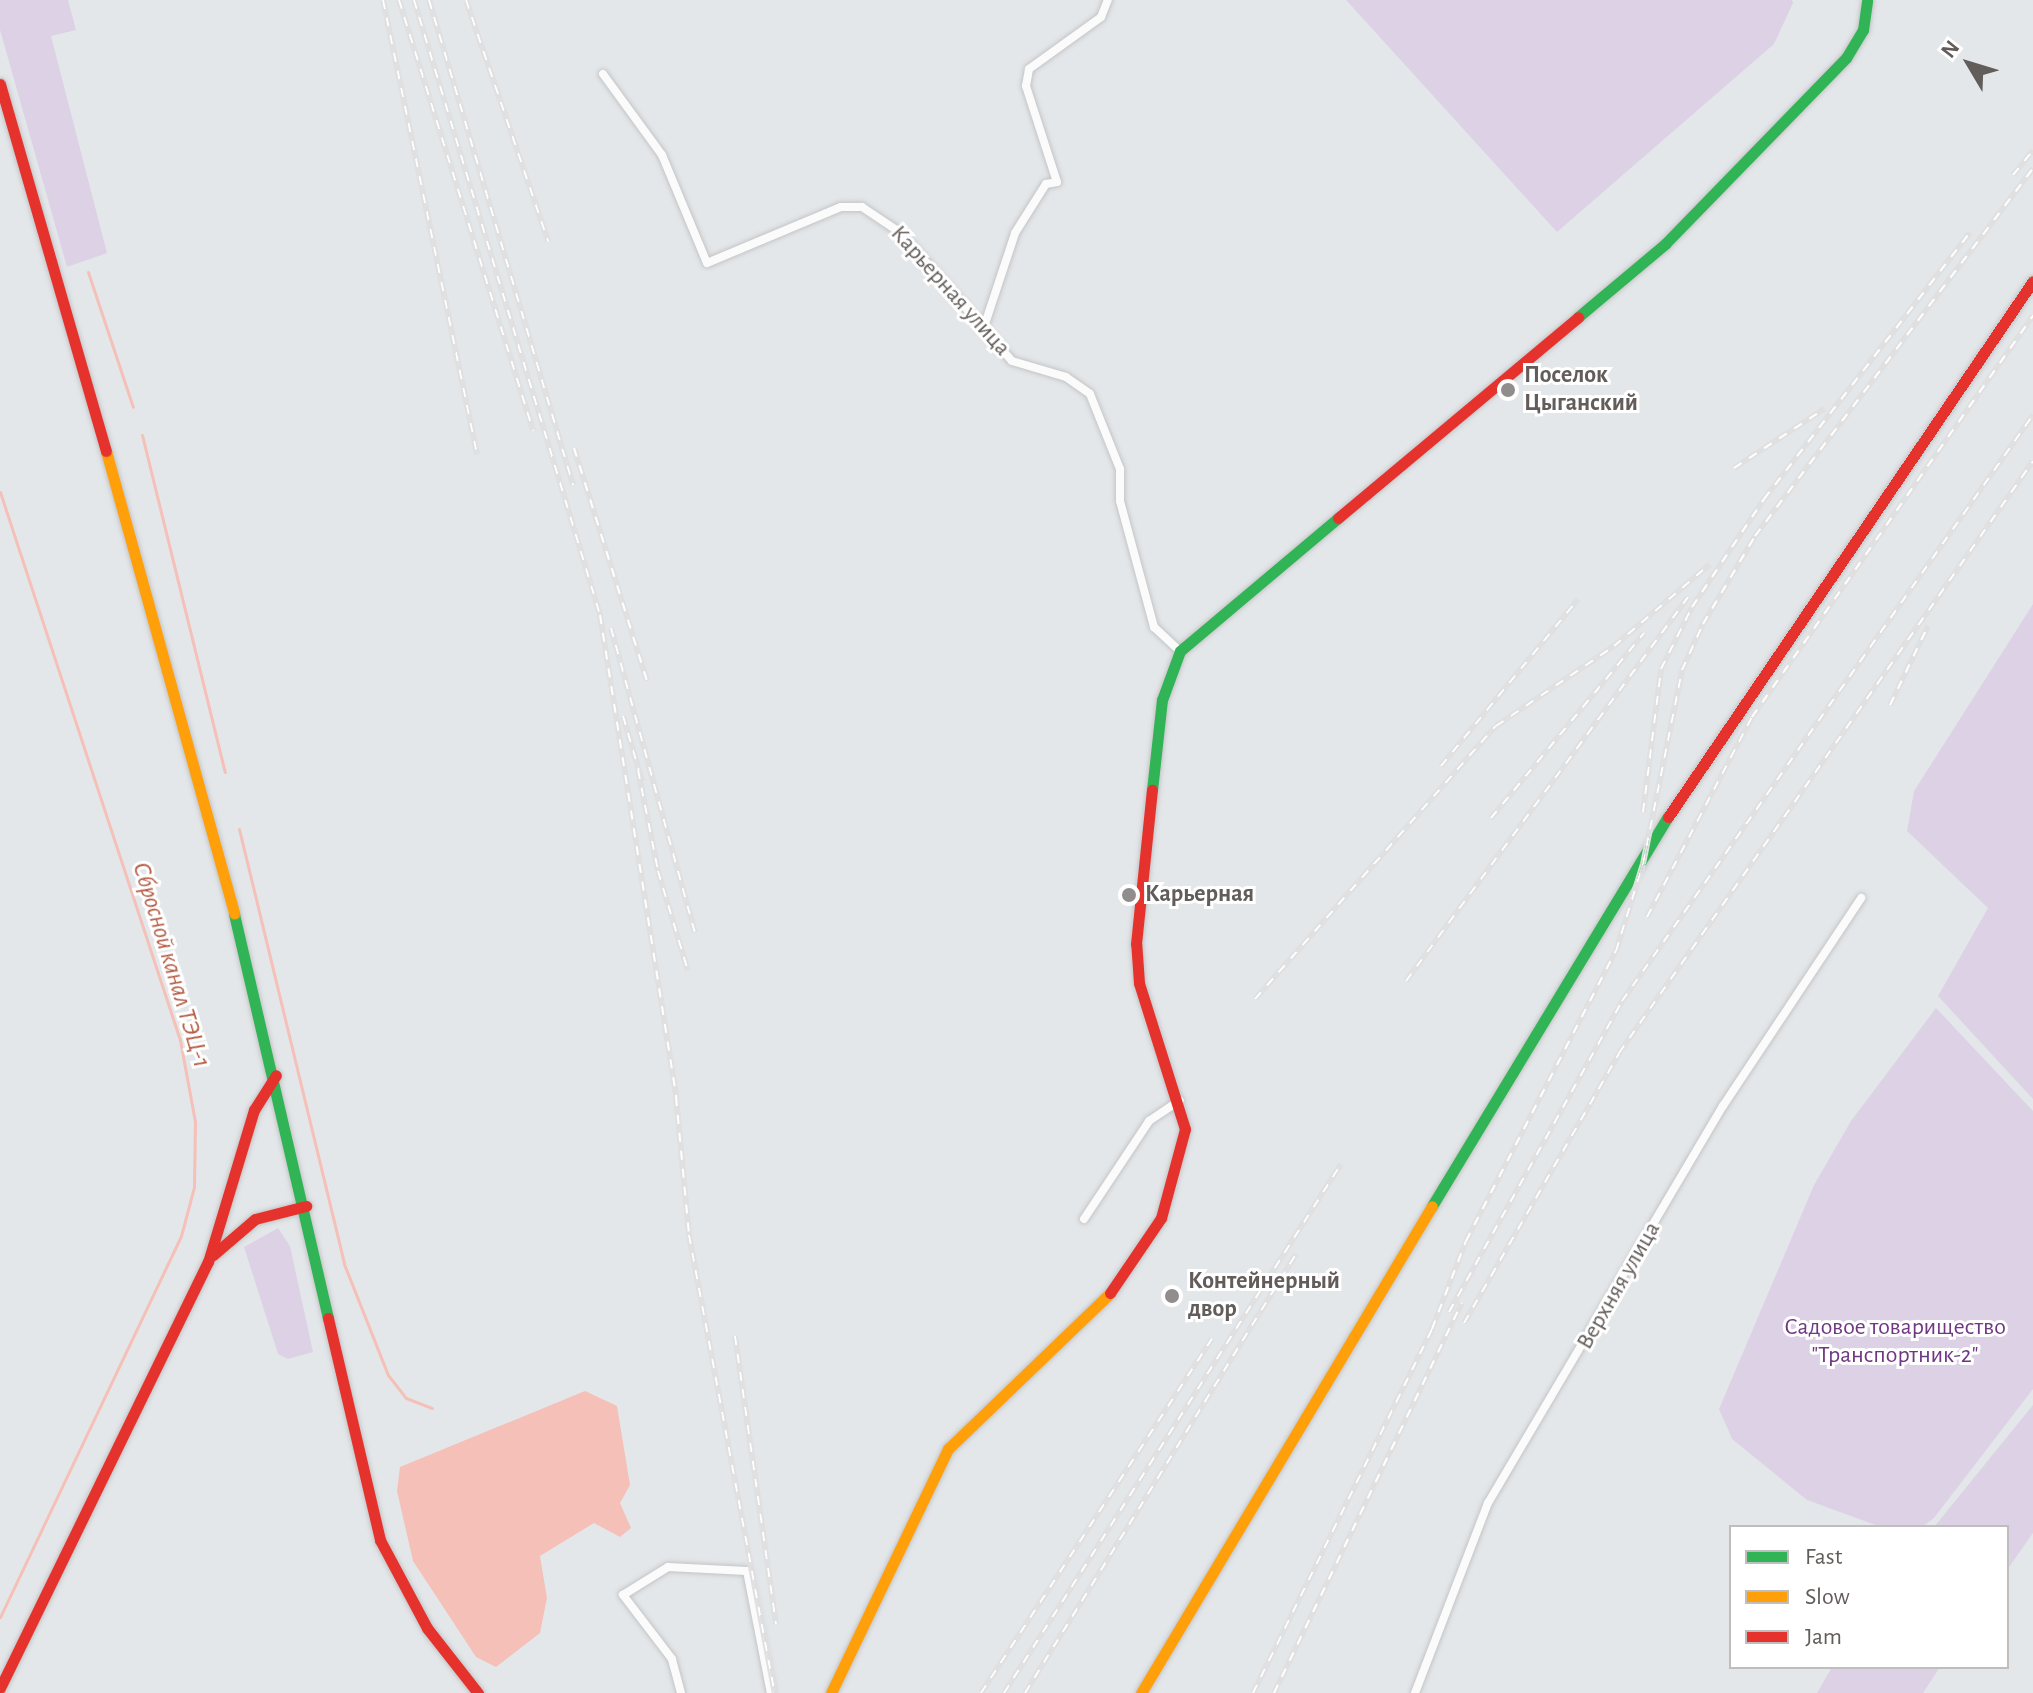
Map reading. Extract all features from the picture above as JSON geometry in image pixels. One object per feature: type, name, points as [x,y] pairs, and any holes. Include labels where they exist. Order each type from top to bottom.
[{"type":"main road","points":[[831,1693],[948,1449],[1105,1301],[1161,1218],[1183,1145],[1180,1100],[1139,983],[1136,944],[1162,700],[1180,651],[1665,244],[1846,58],[1863,30],[1867,0]]},
{"type":"main road","points":[[0,84],[208,803],[276,1075],[380,1540],[427,1628],[478,1693]]},
{"type":"main road","points":[[1141,1693],[1626,881],[1879,499],[2033,281]]},
{"type":"main road","points":[[0,1688],[208,1262],[254,1110],[276,1075]]},
{"type":"main road","points":[[208,1262],[231,1233],[255,1219],[306,1206]]},
{"type":"street","points":[[983,330],[1015,233],[1046,184],[1057,182],[1026,86],[1029,69],[1101,17],[1108,0]]},
{"type":"street","name":"Карьерная улица","points":[[603,74],[662,155],[707,263],[841,207],[862,207],[901,233],[1017,366],[1066,377],[1100,407],[1154,627],[1180,651]]},
{"type":"street","name":"Верхняя улица","points":[[1415,1693],[1488,1503],[1723,1106],[1861,898]]},
{"type":"street","points":[[1084,1219],[1149,1121],[1180,1100]]},
{"type":"street","points":[[681,1693],[672,1659],[624,1591],[668,1567],[747,1571],[771,1693]]},
{"type":"green space","points":[[0,0],[68,0],[76,30],[51,36],[107,253],[67,267],[0,30]]},
{"type":"green space","points":[[1346,0],[1792,0],[1793,3],[1774,44],[1557,232]]},
{"type":"green space","points":[[2033,604],[2033,1099],[1938,996],[1988,908],[1907,831],[1914,791]]},
{"type":"green space","name":"Садовое товарищество \"Транспортник-2\"","points":[[1936,1008],[2033,1111],[2033,1389],[1934,1518],[1925,1525],[1876,1525],[1807,1500],[1732,1439],[1719,1409],[1814,1185],[1851,1121]]},
{"type":"green space","points":[[278,1228],[290,1246],[313,1352],[288,1359],[278,1354],[244,1247]]},
{"type":"green space","points":[[2033,1405],[2033,1533],[2009,1567],[2009,1525],[1936,1525]]},
{"type":"green space","points":[[1831,1669],[1939,1669],[1923,1693],[1817,1693]]},
{"type":"shaded area","points":[[585,1391],[617,1406],[630,1485],[620,1503],[631,1528],[620,1537],[594,1523],[540,1556],[547,1598],[540,1633],[496,1667],[476,1657],[413,1561],[397,1491],[400,1467]]},
{"type":"waterway","points":[[88,272],[133,407]]},
{"type":"waterway","points":[[142,435],[225,772]]},
{"type":"waterway","name":"Сбросной канал ТЭЦ-1","points":[[0,492],[180,1040],[195,1122],[194,1187],[181,1236],[0,1617]]},
{"type":"waterway","points":[[239,829],[344,1264],[388,1375],[406,1398],[432,1408]]},
{"type":"railway","points":[[383,0],[477,454]]},
{"type":"railway","points":[[399,0],[533,431]]},
{"type":"railway","points":[[414,0],[600,615],[676,1097],[689,1235],[775,1693]]},
{"type":"railway","points":[[429,0],[573,485]]},
{"type":"railway","points":[[466,0],[548,241]]},
{"type":"railway","points":[[2013,175],[2033,150]]},
{"type":"railway","points":[[1253,1693],[1432,1329],[1466,1241],[1616,951],[1643,864],[1682,670],[1703,624],[1755,536],[2033,168]]},
{"type":"railway","points":[[1643,812],[1661,669],[1692,607],[1764,499],[1970,232]]},
{"type":"railway","points":[[1647,917],[1752,717],[2033,315]]},
{"type":"railway","points":[[1734,468],[1824,409]]},
{"type":"railway","points":[[1449,1312],[1622,1001],[2033,415]]},
{"type":"railway","points":[[574,448],[647,681]]},
{"type":"railway","points":[[1464,1323],[1619,1053],[2033,461]]},
{"type":"railway","points":[[1255,999],[1496,726],[1614,646],[1710,564]]},
{"type":"railway","points":[[1406,981],[1688,597]]},
{"type":"railway","points":[[1441,766],[1578,599]]},
{"type":"railway","points":[[1890,705],[1928,626]]},
{"type":"railway","points":[[611,628],[695,933]]},
{"type":"railway","points":[[1491,818],[1644,633]]},
{"type":"railway","points":[[623,716],[642,781]]},
{"type":"railway","points":[[638,770],[658,871],[688,971]]},
{"type":"railway","points":[[1004,1693],[1341,1164]]},
{"type":"railway","points":[[1025,1693],[1296,1254]]},
{"type":"railway","points":[[1274,1693],[1462,1303]]},
{"type":"railway","points":[[735,1336],[776,1624]]},
{"type":"railway","points":[[981,1693],[1212,1339]]},
{"type":"traffic: fast","points":[[1578,317],[1665,244],[1846,58],[1863,30],[1867,0]]},
{"type":"traffic: fast","points":[[1152,790],[1162,700],[1180,651],[1338,518]]},
{"type":"traffic: fast","points":[[1432,1206],[1668,817]]},
{"type":"traffic: fast","points":[[234,914],[328,1318]]},
{"type":"traffic: slow","points":[[106,451],[234,914]]},
{"type":"traffic: slow","points":[[1141,1693],[1432,1206]]},
{"type":"traffic: slow","points":[[831,1693],[948,1449],[1110,1293]]},
{"type":"traffic: jam","points":[[0,84],[106,451]]},
{"type":"traffic: jam","points":[[1668,817],[2033,281]]},
{"type":"traffic: jam","points":[[1338,518],[1578,317]]},
{"type":"traffic: jam","points":[[1110,1293],[1161,1218],[1185,1129],[1139,983],[1136,944],[1152,790]]},
{"type":"traffic: jam","points":[[0,1688],[208,1262],[254,1110],[276,1075]]},
{"type":"traffic: jam","points":[[213,1255],[255,1219],[306,1206]]},
{"type":"traffic: jam","points":[[328,1318],[380,1540],[427,1628],[478,1693]]},
{"type":"place","name":"Поселок Цыганский","points":[[1508,390]]},
{"type":"place","name":"Карьерная","points":[[1129,895]]},
{"type":"place","name":"Контейнерный двор","points":[[1172,1296]]}]
